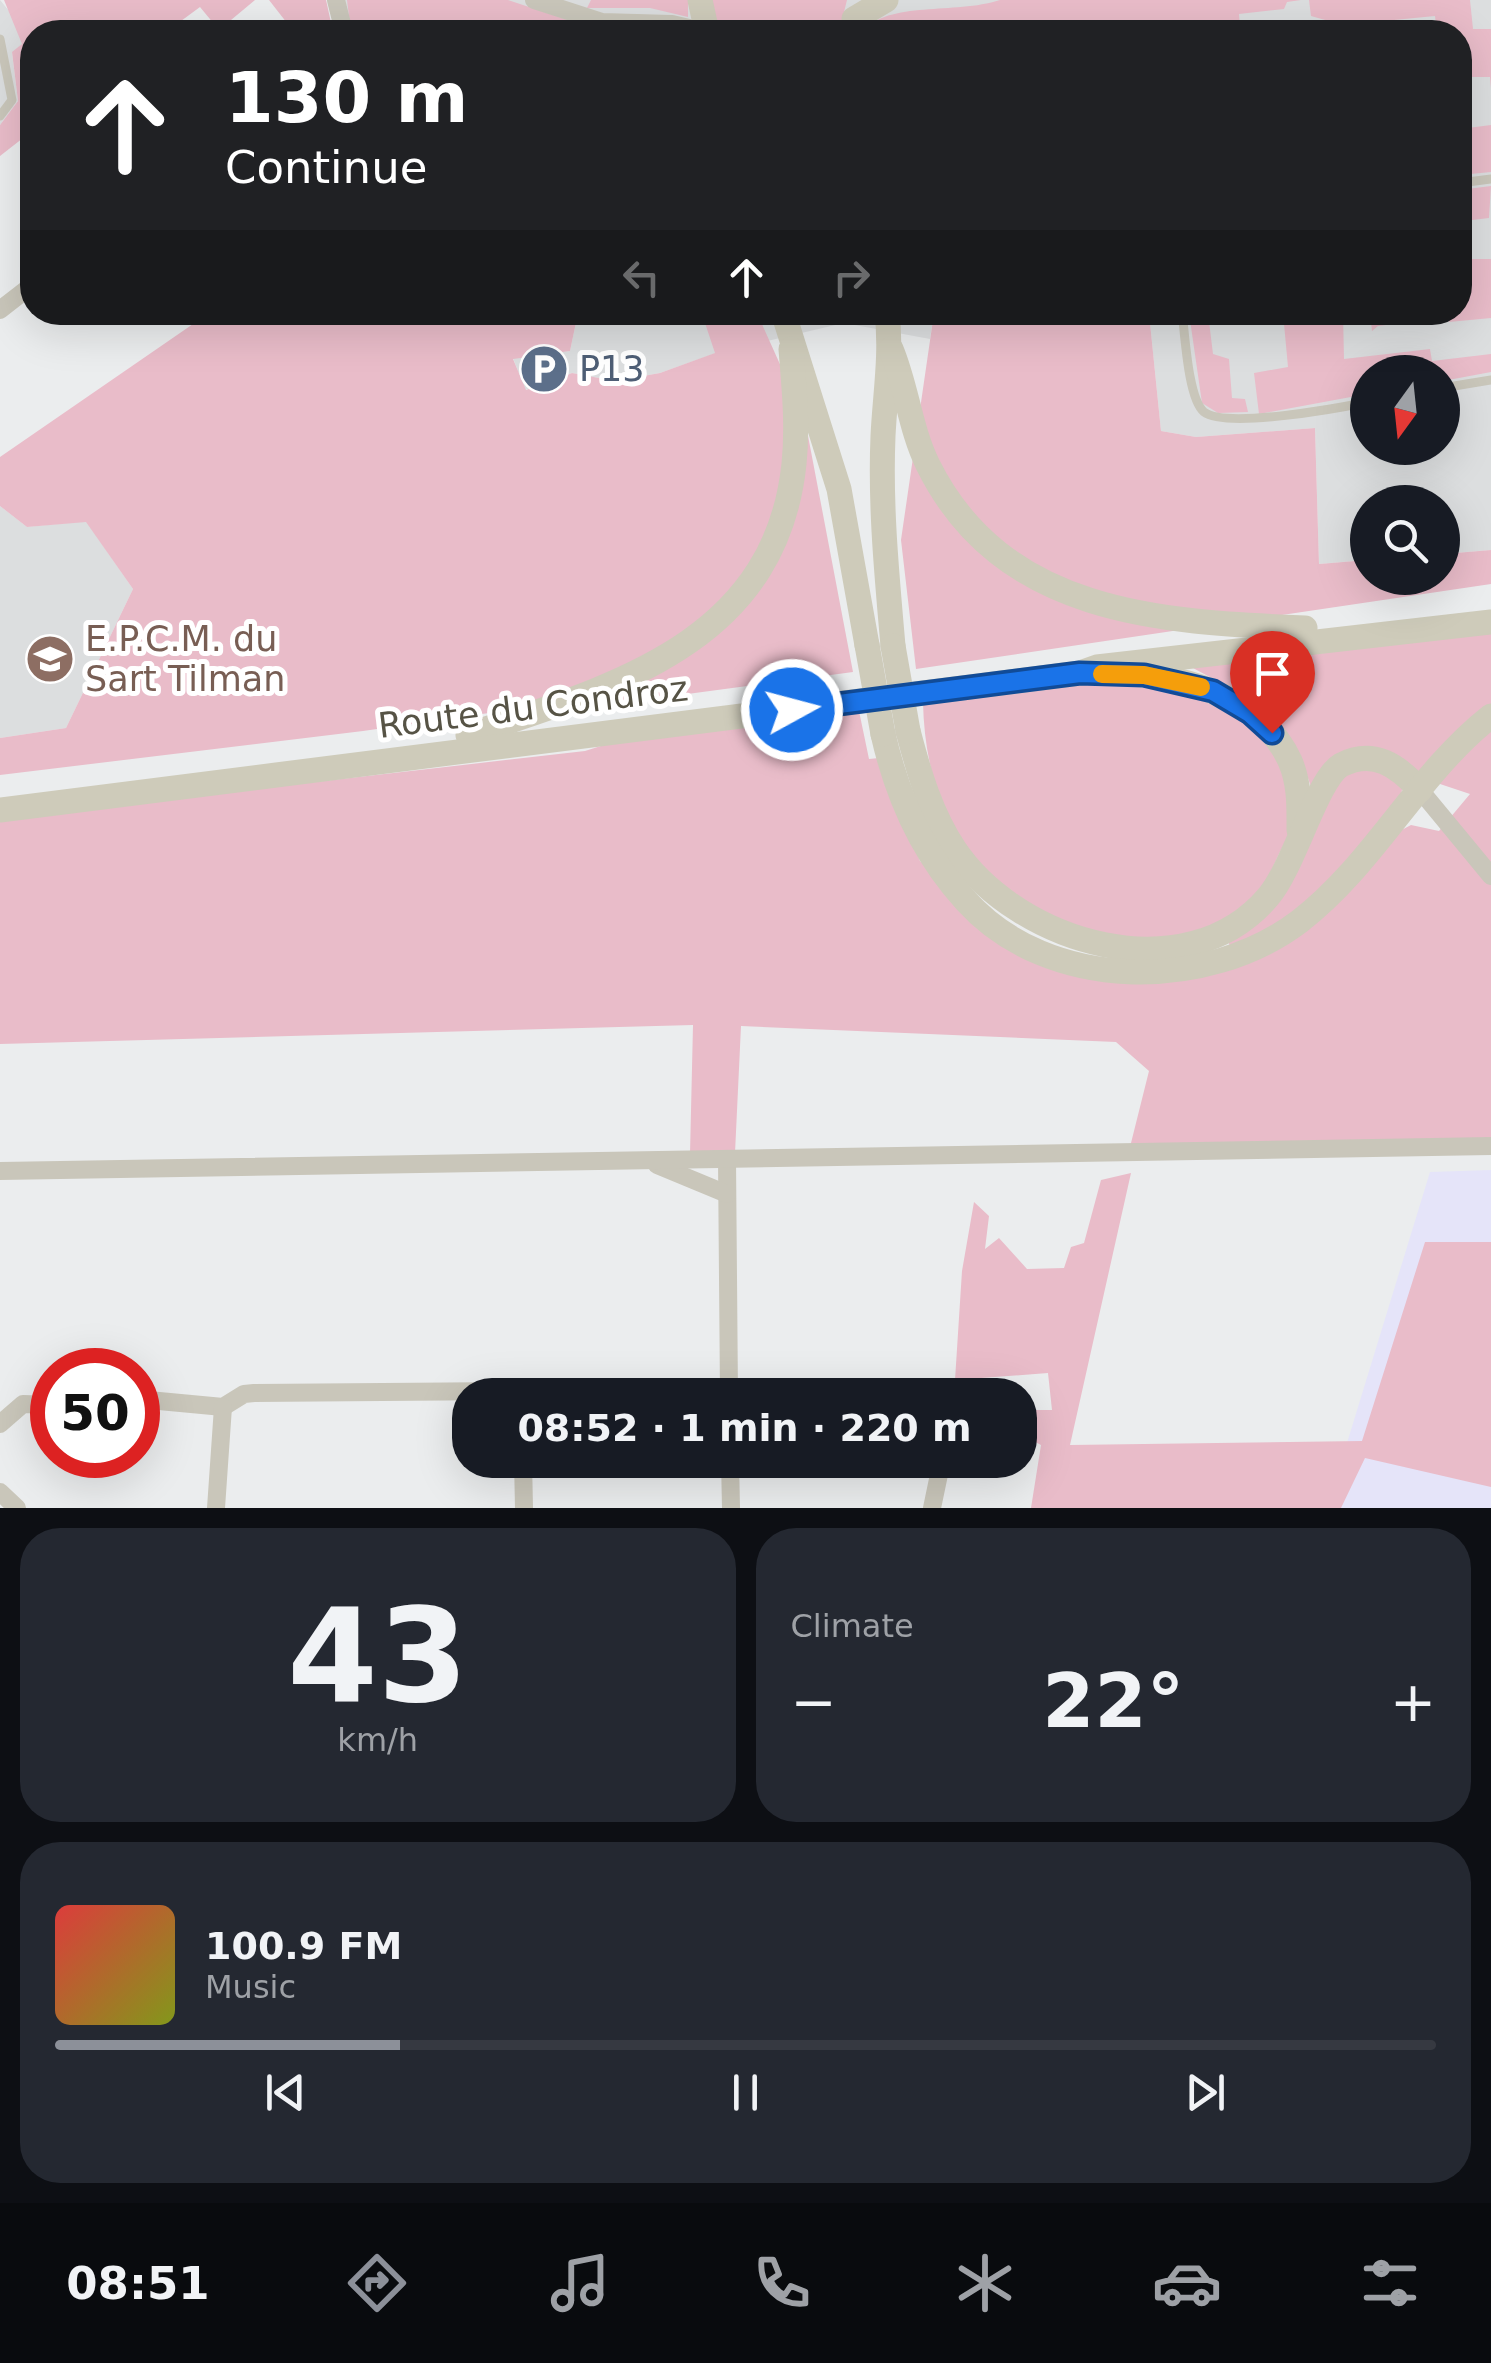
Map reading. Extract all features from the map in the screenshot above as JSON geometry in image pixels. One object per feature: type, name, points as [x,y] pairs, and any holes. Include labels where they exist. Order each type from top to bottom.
[{"type":"main road","points":[[853,17],[886,0]]},
{"type":"main road","points":[[785,325],[839,488],[880,646],[895,732],[899,794],[929,856],[968,904],[1004,933],[1048,953],[1126,972],[1218,963],[1254,949],[1298,923],[1353,872],[1454,749],[1491,716]]},
{"type":"main road","points":[[889,325],[892,350],[927,463],[951,504],[984,542],[1072,596],[1121,612],[1179,622],[1304,628]]},
{"type":"main road","points":[[468,735],[582,700],[634,676],[676,652],[716,620],[741,591],[775,540],[786,508],[796,421],[791,349]]},
{"type":"main road","points":[[880,646],[883,434],[892,350]]},
{"type":"main road","name":"Route du Condroz","points":[[0,792],[468,735],[500,735],[1491,605]]},
{"type":"main road","name":"Route du Condroz","points":[[0,810],[1080,673],[1097,667],[1491,622]]},
{"type":"main road","points":[[1080,673],[1186,682],[1213,691],[1250,713],[1272,733],[1290,762],[1299,793],[1300,840]]},
{"type":"main road","points":[[895,732],[956,852],[1016,908],[1057,931],[1096,943],[1142,949],[1185,946],[1216,934],[1268,898],[1300,840],[1324,782],[1348,762],[1363,758],[1389,763],[1420,790]]},
{"type":"street","points":[[534,0],[596,20]]},
{"type":"street","points":[[0,310],[20,294]]},
{"type":"street","points":[[1420,790],[1491,876]]},
{"type":"street","points":[[0,1171],[1491,1146]]},
{"type":"street","points":[[727,1159],[729,1378]]},
{"type":"street","points":[[648,1161],[727,1194]]},
{"type":"street","points":[[160,1401],[223,1407],[254,1393],[452,1394]]},
{"type":"street","points":[[0,1424],[23,1404],[30,1404]]},
{"type":"street","points":[[216,1508],[223,1407]]},
{"type":"street","points":[[523,1478],[524,1508]]},
{"type":"street","points":[[730,1478],[731,1508]]},
{"type":"street","points":[[932,1508],[938,1478]]},
{"type":"street","points":[[0,1492],[18,1508]]},
{"type":"lane","points":[[0,38],[12,100],[0,116]]},
{"type":"lane","points":[[1184,325],[1195,398],[1204,412],[1220,418],[1308,414],[1350,406]]},
{"type":"lane","points":[[1460,385],[1491,380]]},
{"type":"shaded area","points":[[0,0],[14,17],[20,46],[12,53],[18,101],[0,125]]},
{"type":"shaded area","points":[[4,0],[255,0],[231,20],[211,20],[200,7],[182,20],[20,20],[20,39]]},
{"type":"shaded area","points":[[269,0],[326,0],[330,20],[285,20]]},
{"type":"shaded area","points":[[336,0],[1491,0],[1491,550],[1460,553],[1460,485],[1350,485],[1350,561],[1319,564],[1315,428],[1196,437],[1161,431],[1150,325],[1472,325],[1472,20],[341,20]]},
{"type":"shaded area","points":[[347,0],[508,0],[568,20],[350,20]]},
{"type":"shaded area","points":[[591,0],[688,0],[688,17],[650,8],[587,8]]},
{"type":"shaded area","points":[[710,0],[847,0],[842,20],[714,20]]},
{"type":"shaded area","points":[[1000,0],[1301,0],[1287,2],[1284,9],[1239,14],[1239,20],[878,20],[906,12]]},
{"type":"shaded area","points":[[1309,0],[1470,0],[1473,29],[1491,29],[1491,88],[1490,77],[1472,77],[1472,20],[1436,20],[1435,16],[1325,20],[1311,16]]},
{"type":"shaded area","points":[[20,46],[20,140],[0,156],[0,125],[18,101],[12,52]]},
{"type":"shaded area","points":[[1491,125],[1491,172],[1472,174],[1472,127]]},
{"type":"shaded area","points":[[1491,186],[1489,218],[1472,220],[1472,188]]},
{"type":"shaded area","points":[[1472,259],[1491,259],[1491,318],[1472,320]]},
{"type":"shaded area","points":[[192,325],[575,325],[570,351],[513,359],[526,390],[572,373],[615,381],[660,373],[715,353],[706,325],[762,325],[805,420],[853,672],[553,712],[535,700],[496,712],[363,731],[0,775],[0,738],[66,728],[133,589],[86,522],[27,527],[0,506],[0,457]]},
{"type":"shaded area","points":[[575,325],[835,325],[716,353],[660,373],[615,381],[572,373],[525,390],[513,358],[570,351]]},
{"type":"shaded area","points":[[855,325],[932,325],[930,339]]},
{"type":"shaded area","points":[[932,325],[1150,325],[1161,431],[1196,437],[1315,428],[1319,564],[1350,561],[1350,595],[1417,595],[916,669],[901,540]]},
{"type":"shaded area","points":[[1191,325],[1209,325],[1213,354],[1229,359],[1232,398],[1245,399],[1248,412],[1218,413],[1202,403]]},
{"type":"shaded area","points":[[1284,325],[1343,325],[1344,359],[1350,358],[1350,397],[1259,414],[1254,373],[1288,367]]},
{"type":"shaded area","points":[[1430,349],[1431,355],[1378,355]]},
{"type":"shaded area","points":[[1491,354],[1491,372],[1460,378],[1460,358]]},
{"type":"shaded area","name":"E.P.C.M. du Sart Tilman","points":[[0,506],[27,527],[86,521],[133,589],[66,728],[0,738]]},
{"type":"shaded area","points":[[1491,550],[1491,584],[1460,589],[1460,553]]},
{"type":"shaded area","points":[[1491,630],[1491,1139],[1130,1147],[1149,1071],[1116,1042],[741,1026],[735,1153],[690,1154],[693,1025],[0,1044],[0,818],[585,751],[623,739],[859,711],[869,759],[879,758],[920,861],[1049,966],[1257,959],[1394,834],[1411,825],[1439,831],[1470,794],[1416,776],[1392,755],[1311,787],[1302,760],[1262,705],[1193,668]]},
{"type":"shaded area","points":[[1107,680],[1155,683],[1200,694],[1221,704],[1257,731],[1288,776],[1294,801],[1291,827],[1268,878],[1253,900],[1216,925],[1176,937],[1133,939],[1090,930],[1048,914],[1010,890],[978,861],[946,813],[931,766],[923,703]]},
{"type":"shaded area","points":[[1375,765],[1403,786],[1400,798],[1308,905],[1231,952],[1228,939],[1297,872],[1337,776]]},
{"type":"shaded area","points":[[1491,1170],[1491,1508],[1102,1508],[1343,1456],[1430,1172]]},
{"type":"shaded area","points":[[1131,1173],[1070,1445],[1362,1441],[1425,1242],[1491,1242],[1491,1487],[1365,1458],[1341,1508],[1031,1508],[1041,1445],[1037,1443],[1037,1410],[1052,1410],[1048,1373],[955,1378],[962,1271],[974,1202],[989,1216],[985,1249],[999,1238],[1027,1269],[1064,1268],[1071,1247],[1084,1243],[1101,1180]]},
{"type":"slow traffic","points":[[1102,674],[1144,675],[1201,687]]},
{"type":"place","name":"P13","points":[[544,369]]},
{"type":"place","name":"E.P.C.M. du Sart Tilman","points":[[50,659]]},
{"type":"route","points":[[792,710],[1080,673],[1144,675],[1213,691],[1250,713],[1272,733]]}]
